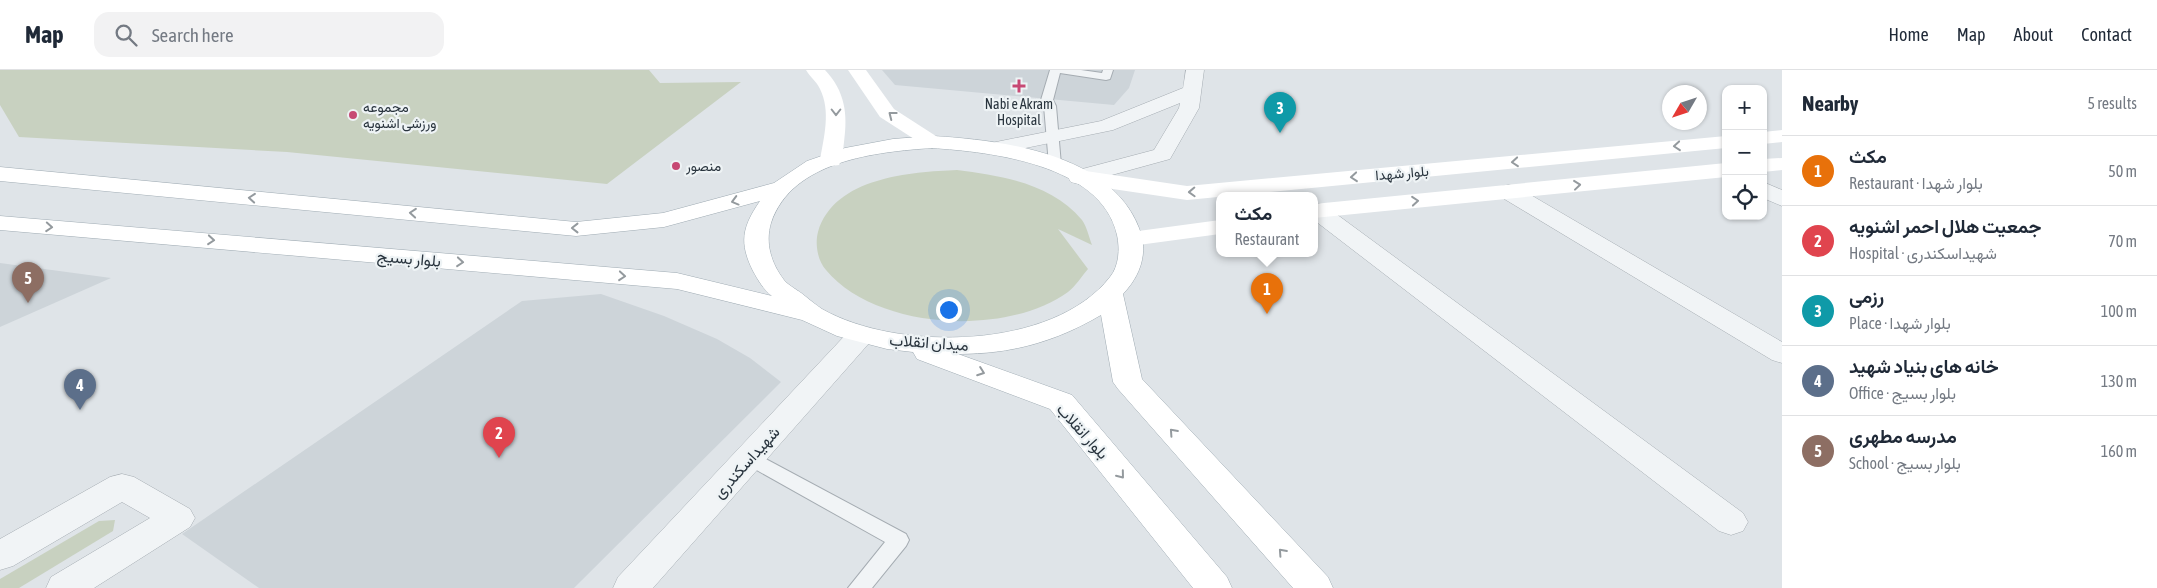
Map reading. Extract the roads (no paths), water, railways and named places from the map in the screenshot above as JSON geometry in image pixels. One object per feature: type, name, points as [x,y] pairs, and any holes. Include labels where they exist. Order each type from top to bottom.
[{"type":"main road","points":[[815,70],[828,82],[836,104],[831,160]]},
{"type":"main road","points":[[857,70],[887,113],[932,142]]},
{"type":"main road","points":[[1767,138],[1782,136]]},
{"type":"main road","name":"میدان انقلاب","points":[[932,142],[996,148],[1056,165],[1079,177],[1101,192],[1117,208],[1128,227],[1131,239],[1130,268],[1111,296],[1076,321],[1025,339],[965,347],[902,344],[861,334],[813,315],[774,285],[756,250],[760,217],[782,188],[804,173],[831,160],[879,147],[932,142]]},
{"type":"main road","name":"بلوار شهدا","points":[[1079,177],[1187,193],[1722,142]]},
{"type":"main road","points":[[1767,166],[1782,164]]},
{"type":"main road","name":"بلوار شهدا","points":[[1318,210],[1722,170]]},
{"type":"main road","points":[[0,174],[576,228],[664,220],[782,188]]},
{"type":"main road","name":"بلوار بسیج","points":[[0,223],[677,281],[813,315]]},
{"type":"main road","points":[[1131,239],[1216,228]]},
{"type":"main road","points":[[1111,296],[1128,382],[1315,588]]},
{"type":"main road","name":"بلوار انقلاب","points":[[902,344],[1061,402],[1214,588]]},
{"type":"street","points":[[1079,177],[1162,154],[1190,108],[1195,70]]},
{"type":"street","points":[[996,148],[1106,126],[1192,91]]},
{"type":"street","points":[[1767,191],[1782,199]]},
{"type":"street","points":[[1509,192],[1782,354]]},
{"type":"street","points":[[1318,212],[1731,522]]},
{"type":"street","name":"شهیداسکندری","points":[[631,588],[751,458],[861,334]]},
{"type":"street","points":[[0,556],[122,486],[178,518],[64,588]]},
{"type":"lane","points":[[1056,165],[1050,106],[1047,100],[1057,70],[1106,77],[1108,70]]},
{"type":"lane","points":[[751,458],[899,540],[859,588]]},
{"type":"place","name":"Nabi e Akram Hospital","points":[[1019,86]]},
{"type":"place","name":"مجموعه ورزشی اشنویه","points":[[353,115]]},
{"type":"place","name":"رزمی","points":[[1280,133]]},
{"type":"place","name":"منصور","points":[[676,166]]},
{"type":"place","name":"مدرسه مطهری","points":[[28,303]]},
{"type":"place","name":"مکث","points":[[1267,314]]},
{"type":"place","name":"خانه های بنیاد شهید","points":[[80,410]]},
{"type":"place","name":"جمعیت هلال احمر اشنویه","points":[[499,458]]}]
